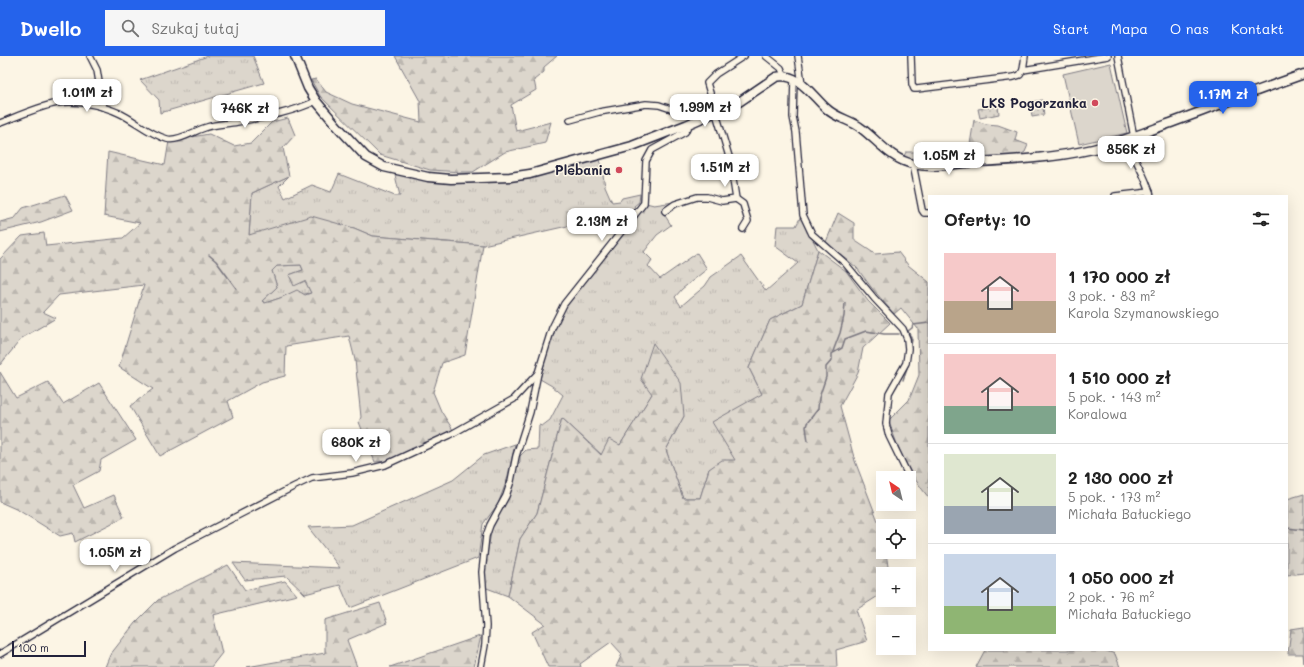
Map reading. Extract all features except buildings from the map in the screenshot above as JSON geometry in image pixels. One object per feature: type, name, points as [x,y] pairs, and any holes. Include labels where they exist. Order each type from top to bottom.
[{"type":"street","points":[[90,56],[97,70],[103,107]]},
{"type":"street","points":[[294,56],[306,84],[316,100],[360,151],[384,167],[428,177],[451,179],[510,177],[530,174],[632,146],[739,102],[776,76],[784,75],[802,84],[828,110],[860,128],[896,157],[913,164],[929,167],[970,162],[1037,158],[1073,153],[1134,137],[1304,74]]},
{"type":"street","points":[[736,199],[730,160],[707,83],[716,74],[744,56]]},
{"type":"street","points":[[766,56],[781,68],[784,75]]},
{"type":"street","points":[[798,56],[802,84]]},
{"type":"street","points":[[912,56],[912,84],[914,88],[918,90],[1014,77],[1020,75],[1023,70],[1025,56]]},
{"type":"street","points":[[1023,70],[1108,56]]},
{"type":"street","points":[[1118,56],[1134,137]]},
{"type":"street","points":[[794,79],[793,117],[796,132],[803,215],[807,225],[812,234],[856,274],[874,298],[903,329],[908,338],[906,363],[888,393],[886,424],[906,471]]},
{"type":"street","points":[[0,123],[58,103],[80,103],[103,107],[124,116],[145,129],[169,140],[176,139],[208,126],[281,114],[316,100]]},
{"type":"street","points":[[570,120],[599,112],[646,104],[660,105],[674,110],[696,113],[700,119]]},
{"type":"street","points":[[481,667],[486,626],[482,572],[486,536],[490,525],[506,496],[511,481],[516,456],[530,412],[538,373],[552,328],[564,304],[644,203],[646,161],[649,153],[685,132],[688,128],[686,125]]},
{"type":"street","points":[[1126,139],[1130,150],[1140,166],[1151,194],[1133,195]]},
{"type":"street","points":[[913,164],[922,210],[924,213],[928,213]]},
{"type":"street","points":[[665,211],[675,204],[697,197],[707,197],[722,201],[736,199],[743,204],[748,221],[743,229]]},
{"type":"street","points":[[0,654],[175,548],[295,486],[312,478],[352,473],[385,465],[450,435],[514,399],[538,373]]},
{"type":"green space","points":[[208,56],[253,56],[264,83],[160,113],[159,100],[140,80]]},
{"type":"green space","points":[[395,56],[557,56],[544,67],[544,72],[534,80],[536,90],[511,105],[516,131],[551,122],[545,143],[505,152],[473,172],[430,170],[380,155],[320,96],[311,80],[316,79],[326,92],[352,104],[421,122],[420,101]]},
{"type":"green space","name":"LKS Pogorzanka","points":[[1111,63],[1127,133],[1079,144],[1063,74]]},
{"type":"green space","points":[[1042,100],[1044,115],[1032,117],[1030,102]]},
{"type":"green space","points":[[998,106],[999,114],[980,118],[978,109]]},
{"type":"green space","points":[[288,118],[295,135],[283,148],[289,176],[252,193],[249,235],[311,216],[354,228],[373,236],[483,245],[465,355],[442,363],[433,392],[441,411],[453,430],[387,461],[375,462],[359,422],[361,417],[355,360],[349,336],[286,346],[285,376],[262,382],[228,401],[233,417],[160,456],[130,406],[153,389],[119,367],[144,285],[59,295],[43,312],[56,318],[22,338],[0,365],[0,259],[22,236],[44,233],[46,246],[123,238],[140,223],[104,216],[108,152],[165,165],[169,141],[209,134],[234,146],[251,143],[272,122]],"holes":[[[301,265],[303,270],[289,275],[294,286],[305,281],[311,293],[305,295],[297,290],[265,303],[262,301],[277,287],[272,271],[277,266]]]},
{"type":"green space","points":[[974,120],[986,124],[998,125],[1017,132],[1015,140],[1028,145],[1025,152],[1017,157],[924,164],[903,158],[906,152],[914,152],[921,148],[970,144]]},
{"type":"green space","points":[[600,159],[605,186],[612,202],[620,201],[622,198],[640,194],[639,202],[634,206],[636,209],[634,211],[483,245],[373,236],[354,228],[249,235],[252,193],[289,176],[279,186],[285,198],[312,185],[331,192],[339,174],[395,196],[400,196],[394,171],[455,183],[492,182],[528,176]]},
{"type":"green space","points":[[65,195],[73,210],[41,222],[0,232],[0,222],[15,218],[23,208]]},
{"type":"green space","points":[[674,202],[662,211],[671,225],[657,235],[644,252],[652,260],[648,266],[660,279],[697,253],[707,269],[682,289],[675,297],[681,306],[705,286],[711,277],[741,256],[766,291],[798,263],[775,246],[777,226],[796,226],[801,216],[818,250],[802,304],[770,320],[749,368],[762,394],[736,460],[709,469],[700,498],[683,498],[666,450],[684,416],[652,394],[620,445],[602,455],[562,418],[537,513],[520,539],[508,596],[484,587],[486,560],[493,522],[509,496],[517,466],[520,462],[520,456],[526,450],[538,449],[539,425],[542,426],[550,420],[563,395],[540,379],[554,329],[559,317],[573,295],[646,203],[654,205]]},
{"type":"green space","points":[[838,213],[854,223],[854,240],[875,254],[898,252],[908,265],[928,281],[928,497],[916,480],[916,471],[911,471],[905,461],[889,420],[909,400],[919,375],[918,329],[901,308],[894,314],[857,268],[826,242]]},
{"type":"green space","points":[[818,250],[846,271],[868,301],[890,323],[863,348],[858,373],[840,406],[855,461],[877,519],[876,519],[876,559],[887,559],[888,567],[876,567],[876,597],[856,610],[867,641],[836,650],[837,667],[616,667],[622,654],[611,642],[580,664],[581,667],[548,667],[532,632],[545,624],[508,596],[520,539],[537,513],[562,418],[601,455],[609,439],[620,445],[652,394],[641,379],[653,343],[681,383],[684,416],[666,450],[683,498],[700,498],[709,469],[722,460],[735,460],[712,422],[762,394],[749,368],[770,320],[802,304]]},
{"type":"green space","points":[[301,265],[303,270],[289,275],[305,280],[311,293],[280,298],[265,303],[262,301],[277,287],[272,271],[277,266]]},
{"type":"green space","points":[[0,372],[16,398],[48,382],[63,404],[99,383],[136,440],[101,460],[99,471],[73,485],[84,508],[114,495],[124,517],[75,542],[73,533],[60,536],[18,510],[0,502]]},
{"type":"green space","points":[[515,444],[507,480],[498,504],[483,524],[478,558],[350,608],[340,585],[305,594],[286,576],[245,580],[233,563],[340,568],[308,527],[352,525],[453,480],[484,455]]},
{"type":"green space","points":[[1304,494],[1304,573],[1288,575],[1288,499]]},
{"type":"green space","points":[[228,565],[245,590],[285,581],[297,595],[213,615],[222,653],[211,667],[105,667],[110,655],[135,623],[158,600]]},
{"type":"green space","points":[[380,603],[387,623],[347,640],[357,667],[247,667],[325,653],[325,620]]},
{"type":"green space","points":[[1304,627],[1304,663],[1303,654],[1288,654],[1291,629]]},
{"type":"green space","points":[[480,636],[474,667],[390,667]]},
{"type":"green space","points":[[984,651],[1107,651],[1115,654],[1120,667],[976,667]]},
{"type":"waterway","points":[[209,255],[216,261],[236,288]]},
{"type":"waterway","points":[[808,441],[806,427],[807,423],[818,409],[819,398],[826,377],[826,367],[832,360],[832,354],[840,333],[844,316],[845,303]]},
{"type":"waterway","points":[[910,349],[912,340],[908,331],[913,325],[928,323]]},
{"type":"waterway","points":[[833,353],[842,348],[845,339],[866,331],[884,334],[899,334]]},
{"type":"waterway","points":[[903,380],[908,365]]},
{"type":"waterway","points":[[1288,528],[1304,530]]},
{"type":"place","name":"LKS Pogorzanka","points":[[1095,103]]},
{"type":"place","name":"Plebania","points":[[619,170]]}]
